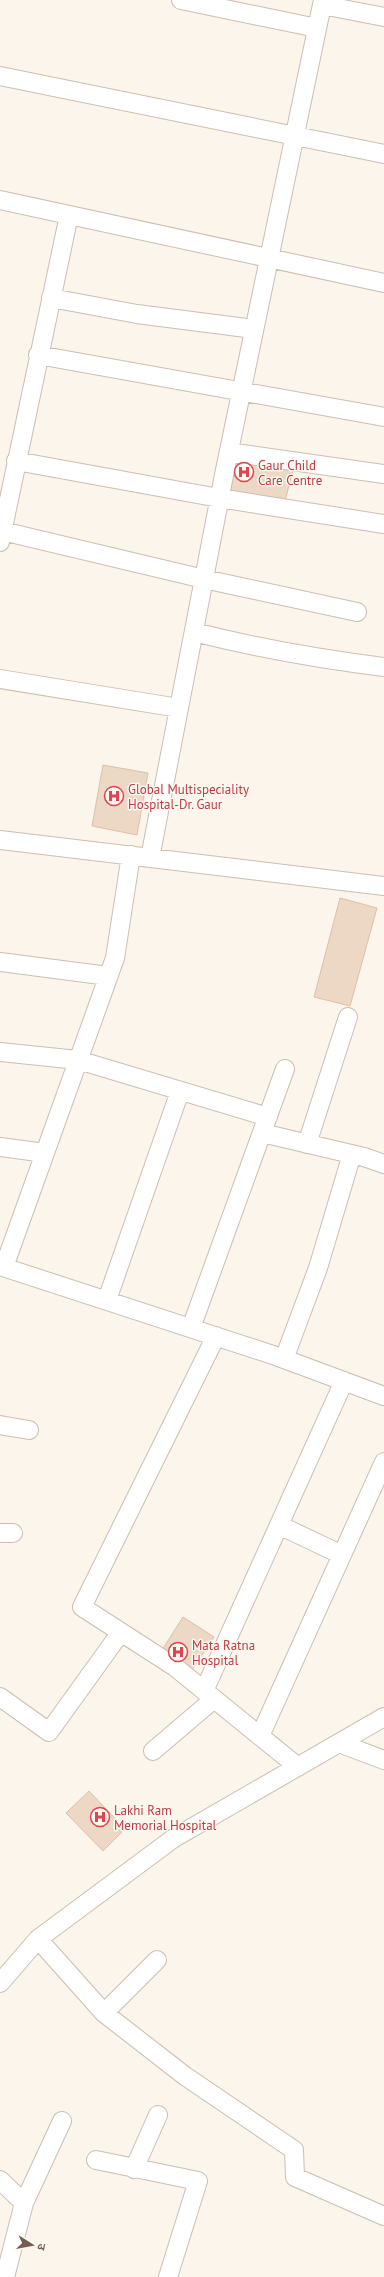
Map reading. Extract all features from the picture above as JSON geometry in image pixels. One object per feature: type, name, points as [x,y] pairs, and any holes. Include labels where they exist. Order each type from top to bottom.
[{"type":"street","points":[[181,0],[317,28]]},
{"type":"street","points":[[150,858],[219,498],[322,2],[384,18]]},
{"type":"street","points":[[0,76],[384,154]]},
{"type":"street","points":[[0,200],[384,283]]},
{"type":"street","points":[[69,215],[38,355],[1,537],[357,612]]},
{"type":"street","points":[[51,298],[137,314],[254,329]]},
{"type":"street","points":[[38,355],[242,390],[384,417]]},
{"type":"street","points":[[229,452],[384,474]]},
{"type":"street","points":[[16,461],[219,498],[384,524]]},
{"type":"street","points":[[194,632],[263,649],[315,659],[384,667]]},
{"type":"street","points":[[0,679],[179,708]]},
{"type":"street","points":[[0,840],[384,886]]},
{"type":"street","points":[[131,856],[115,958],[45,1153],[2,1266],[284,1359],[344,1382],[383,1393]]},
{"type":"street","points":[[0,962],[108,976]]},
{"type":"street","points":[[307,1144],[348,1017]]},
{"type":"street","points":[[0,1052],[78,1060],[180,1091],[265,1125],[307,1144],[352,1154],[384,1164]]},
{"type":"street","points":[[191,1328],[285,1069]]},
{"type":"street","points":[[107,1300],[180,1091]]},
{"type":"street","points":[[0,1147],[45,1153]]},
{"type":"street","points":[[284,1359],[318,1268],[352,1154]]},
{"type":"street","points":[[216,1336],[82,1607],[175,1667],[298,1767]]},
{"type":"street","points":[[153,1751],[209,1695],[279,1525],[344,1382]]},
{"type":"street","points":[[0,1425],[29,1430]]},
{"type":"street","points":[[260,1736],[384,1462]]},
{"type":"street","points":[[279,1525],[342,1555]]},
{"type":"street","points":[[0,1697],[49,1732],[121,1632]]},
{"type":"street","points":[[0,1983],[38,1939],[174,1838],[384,1717]]},
{"type":"street","points":[[340,1743],[384,1760]]},
{"type":"street","points":[[38,1939],[104,2013],[185,2076],[294,2150],[295,2177],[384,2216]]},
{"type":"street","points":[[104,2013],[157,1960]]},
{"type":"street","points":[[134,2169],[158,2115]]},
{"type":"street","points":[[5,2277],[24,2203],[62,2121]]},
{"type":"street","points":[[96,2160],[198,2181],[168,2277]]},
{"type":"street","points":[[0,2180],[24,2203]]},
{"type":"building","points":[[238,456],[293,470],[284,505],[228,491]]},
{"type":"building","points":[[103,765],[148,773],[137,835],[92,826]]},
{"type":"building","points":[[340,898],[377,908],[350,1006],[314,997]]},
{"type":"building","points":[[183,1617],[214,1637],[192,1670],[162,1650]]},
{"type":"building","points":[[89,1791],[125,1829],[103,1851],[66,1813]]},
{"type":"place","name":"Gaur Child Care Centre","points":[[244,472]]},
{"type":"place","name":"Global Multispeciality Hospital-Dr. Gaur","points":[[114,796]]},
{"type":"place","name":"Mata Ratna Hospital","points":[[178,1652]]},
{"type":"place","name":"Lakhi Ram Memorial Hospital","points":[[100,1817]]}]
